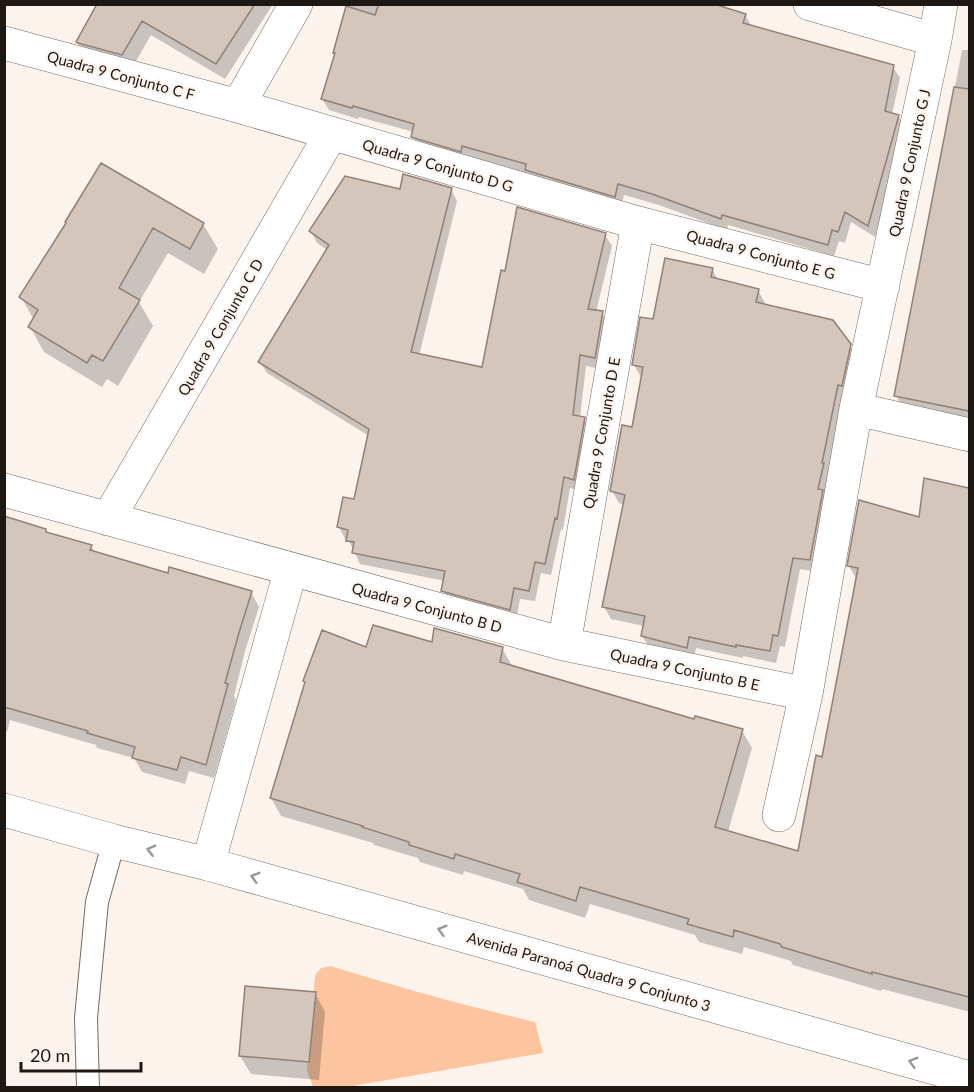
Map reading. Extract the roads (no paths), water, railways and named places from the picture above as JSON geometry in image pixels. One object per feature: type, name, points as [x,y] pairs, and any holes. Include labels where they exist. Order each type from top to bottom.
[{"type":"street","points":[[238,106],[296,4]]},
{"type":"street","points":[[810,4],[935,40]]},
{"type":"street","name":"Quadra 9 Conjunto G J","points":[[779,815],[806,694],[856,409],[941,4]]},
{"type":"street","name":"Quadra 9 Conjunto C F","points":[[4,43],[238,106]]},
{"type":"street","name":"Quadra 9 Conjunto D G","points":[[238,106],[638,223]]},
{"type":"street","name":"Quadra 9 Conjunto C D","points":[[108,519],[331,134]]},
{"type":"street","name":"Quadra 9 Conjunto E G","points":[[638,223],[883,286]]},
{"type":"street","name":"Quadra 9 Conjunto D E","points":[[564,644],[638,223]]},
{"type":"street","points":[[856,409],[969,435]]},
{"type":"street","name":"Quadra 9 Conjunto B D","points":[[4,490],[564,644]]},
{"type":"street","points":[[208,864],[291,569]]},
{"type":"street","name":"Quadra 9 Conjunto B E","points":[[564,644],[806,694]]},
{"type":"street","name":"Avenida Paranoá Quadra 9 Conjunto 3","points":[[4,810],[114,841],[208,864],[969,1078]]},
{"type":"lane","points":[[88,1088],[86,1018],[97,902],[114,841]]}]
